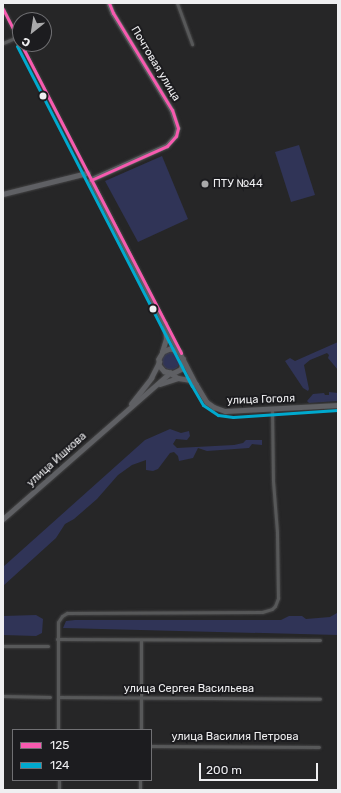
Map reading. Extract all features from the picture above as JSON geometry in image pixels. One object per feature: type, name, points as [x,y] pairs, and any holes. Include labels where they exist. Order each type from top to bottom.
[{"type":"main road","name":"Почтовая улица","points":[[91,180],[167,146],[176,136],[178,128],[172,110],[113,13],[109,3]]},
{"type":"main road","points":[[3,194],[87,173]]},
{"type":"main road","name":"улица Гоголя","points":[[91,180],[196,384],[207,402],[220,410],[233,412],[338,405]]},
{"type":"main road","points":[[164,320],[166,339],[159,362],[161,368],[178,378],[191,380],[196,384]]},
{"type":"main road","points":[[162,353],[170,349],[182,355],[181,369],[170,373]]},
{"type":"main road","name":"улица Ишкова","points":[[123,413],[151,378],[159,362]]},
{"type":"main road","name":"улица Ишкова","points":[[3,519],[170,373]]},
{"type":"main road","points":[[159,384],[178,378]]},
{"type":"street","points":[[178,3],[192,44]]},
{"type":"street","points":[[3,9],[12,26]]},
{"type":"street","points":[[3,43],[12,38]]},
{"type":"street","points":[[25,52],[91,180]]},
{"type":"street","points":[[58,729],[58,622],[62,616],[67,613],[262,612],[272,609],[275,606],[278,598],[277,532],[273,481],[272,409]]},
{"type":"street","points":[[57,639],[320,640]]},
{"type":"street","points":[[140,729],[141,640]]},
{"type":"street","points":[[3,646],[48,646]]},
{"type":"street","points":[[3,696],[50,697]]},
{"type":"street","name":"улица Сергея Васильева","points":[[58,697],[320,699]]},
{"type":"street","name":"улица Василия Петрова","points":[[152,746],[319,746]]},
{"type":"shaded area","points":[[299,145],[315,195],[291,202],[275,152]]},
{"type":"shaded area","points":[[162,156],[188,219],[138,242],[105,181]]},
{"type":"shaded area","points":[[338,342],[338,370],[328,358],[329,355],[327,353],[310,360],[304,365],[309,389],[308,391],[303,388],[285,361],[290,358],[295,361]]},
{"type":"shaded area","points":[[171,352],[177,355],[180,361],[177,367],[171,370],[165,367],[162,361],[165,355]]},
{"type":"shaded area","points":[[329,392],[338,393],[338,401],[309,403],[307,401],[313,394],[324,393],[325,395],[329,395]]},
{"type":"shaded area","points":[[170,429],[181,433],[189,431],[190,436],[187,440],[176,439],[173,444],[177,448],[234,445],[243,443],[246,440],[262,440],[262,445],[252,444],[249,448],[207,451],[198,448],[193,458],[179,461],[178,456],[174,452],[170,453],[158,469],[153,471],[146,470],[146,460],[132,465],[118,475],[97,499],[74,519],[65,524],[56,538],[3,586],[3,567],[145,440]]},
{"type":"shaded area","points":[[337,613],[338,635],[63,628],[66,621],[75,620],[281,620],[289,616],[302,616],[306,619],[330,617]]},
{"type":"shaded area","points":[[36,615],[43,619],[42,633],[36,636],[3,635],[3,616]]},
{"type":"transit line","name":"125","points":[[91,180],[167,146],[176,136],[178,128],[172,110],[113,13],[109,3]]},
{"type":"transit line","name":"125","points":[[3,9],[12,26]]},
{"type":"transit line","name":"124","points":[[20,52],[203,405],[218,415],[233,417],[338,410]]},
{"type":"transit line","name":"125","points":[[25,52],[181,353]]},
{"type":"place","name":"ПТУ №44","points":[[205,184]]}]
